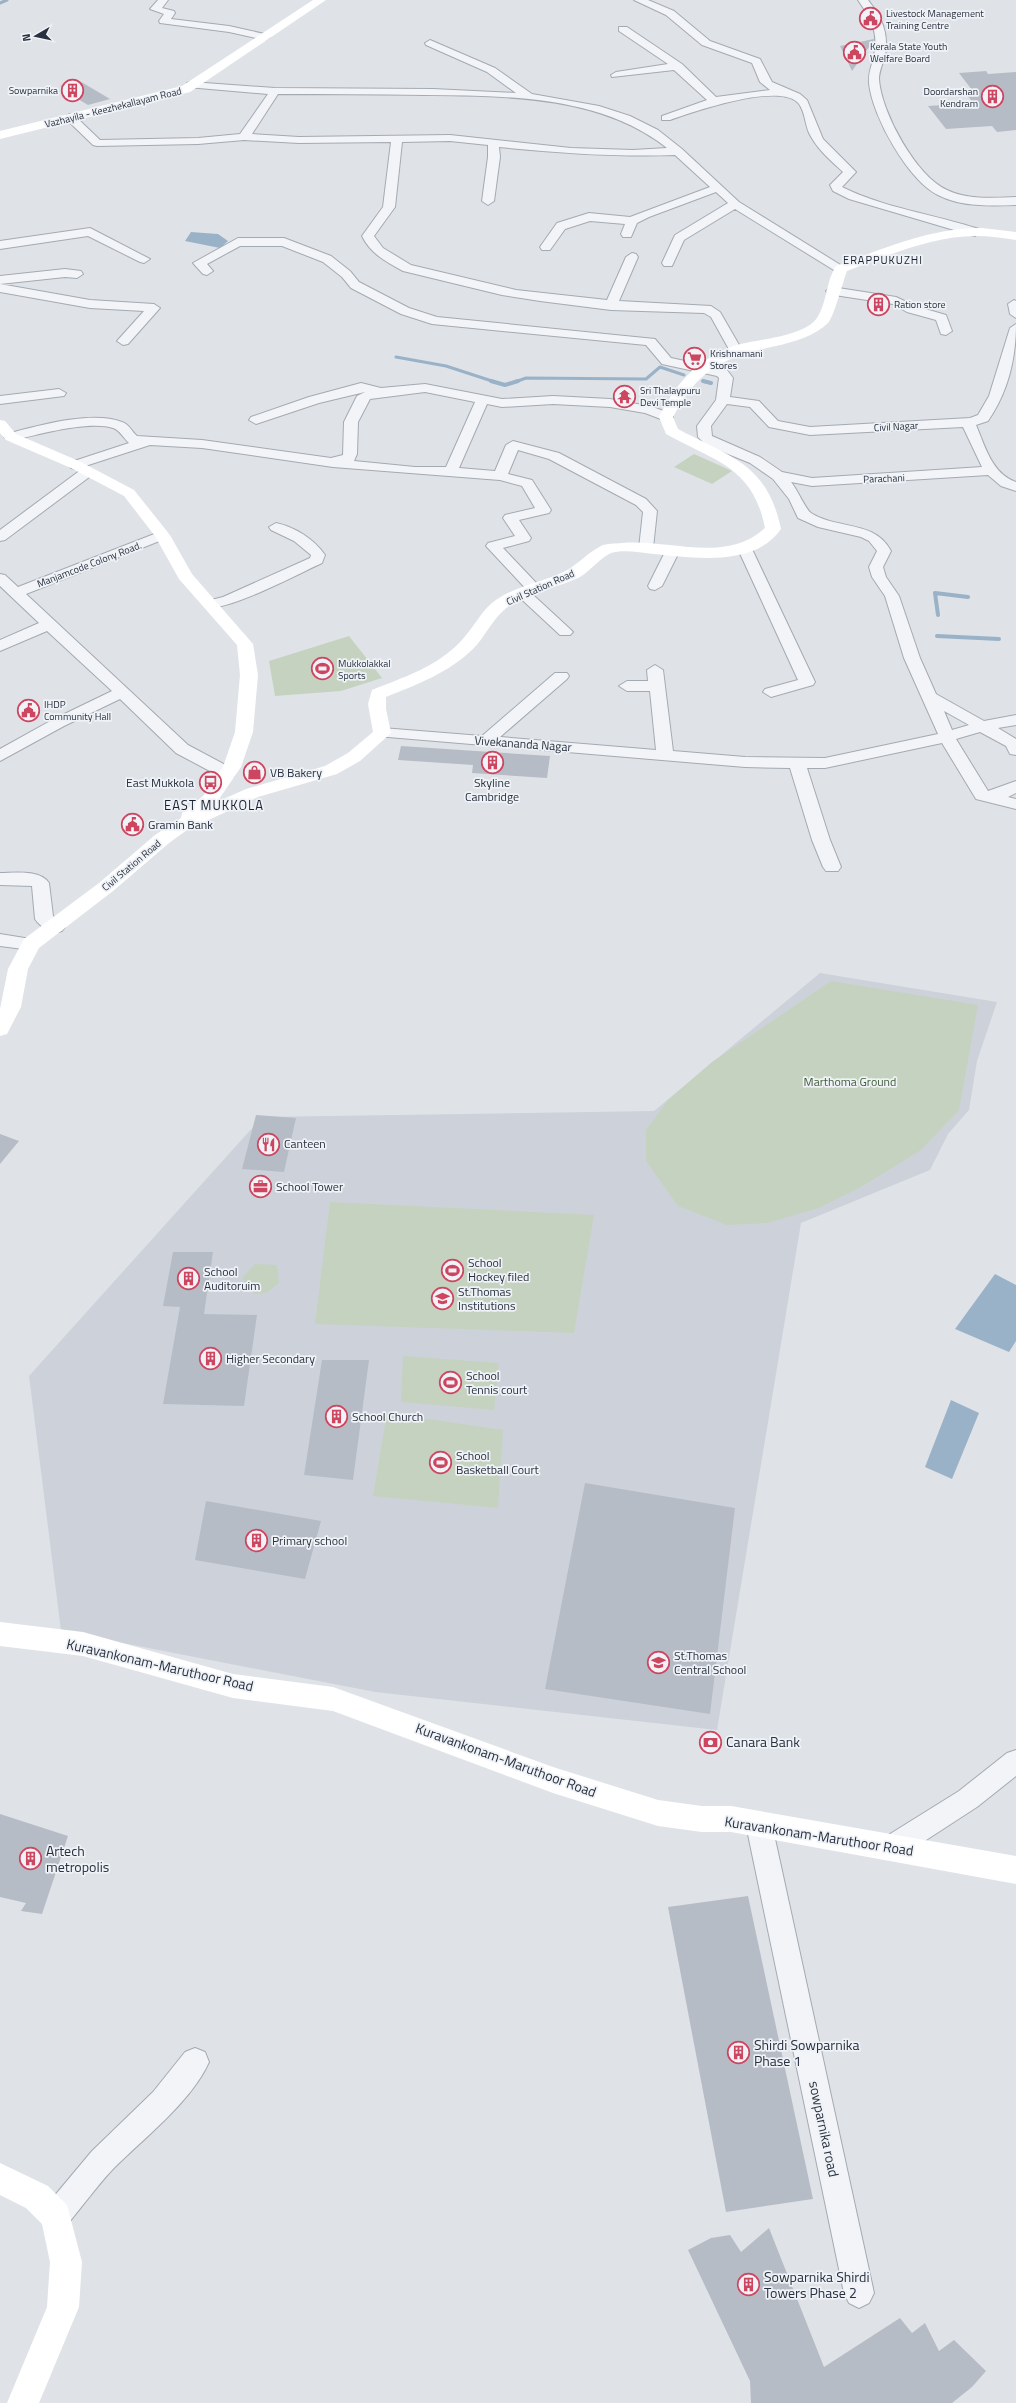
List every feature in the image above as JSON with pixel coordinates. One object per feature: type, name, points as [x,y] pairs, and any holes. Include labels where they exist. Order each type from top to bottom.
[{"type":"main road","name":"Vazhayila - Keezhekallayam Road","points":[[0,135],[186,89],[320,0]]},
{"type":"main road","points":[[666,417],[678,392],[702,368],[736,350],[762,346],[807,331],[823,320],[832,291],[842,269],[929,241],[976,232],[994,232],[1016,236]]},
{"type":"main road","name":"Civil Station Road","points":[[0,1029],[11,1007],[18,969],[31,944],[56,927],[180,826],[252,793],[331,770],[354,757],[382,733],[381,719],[375,706],[378,694],[433,671],[450,661],[468,644],[497,607],[529,591],[574,574],[607,549],[617,547],[646,548],[672,552],[712,552],[744,547],[759,542],[773,529],[770,513],[761,494],[743,470],[671,430],[666,417]]},
{"type":"main road","points":[[0,424],[11,437],[129,493],[162,535],[185,576],[212,604],[245,644],[249,675],[244,732],[232,767],[209,800],[180,826]]},
{"type":"main road","name":"Kuravankonam-Maruthoor Road","points":[[0,1634],[83,1644],[233,1686],[333,1699],[553,1780],[658,1813],[702,1819],[731,1820],[1016,1870]]},
{"type":"main road","points":[[0,2178],[37,2197],[56,2216],[66,2262],[63,2307],[23,2403]]},
{"type":"street","points":[[163,0],[155,9],[170,13],[164,21],[229,29],[264,37]]},
{"type":"street","points":[[639,0],[670,14],[706,43],[756,61],[761,67],[763,78],[767,84],[803,101],[808,111],[814,134],[831,156],[850,172],[836,185],[837,189],[853,197],[942,221],[976,232]]},
{"type":"street","points":[[863,0],[878,18],[883,39],[873,79],[880,110],[920,174],[936,189],[954,197],[980,200],[1016,201]]},
{"type":"street","points":[[623,30],[678,66],[714,101]]},
{"type":"street","points":[[430,43],[491,70],[529,96]]},
{"type":"street","points":[[666,57],[615,70],[678,66]]},
{"type":"street","points":[[629,84],[687,74]]},
{"type":"street","points":[[191,85],[275,91],[401,91],[529,96],[575,104],[617,115],[663,137],[735,204],[801,246],[842,269]]},
{"type":"street","points":[[244,137],[275,91]]},
{"type":"street","points":[[666,118],[714,101],[782,91]]},
{"type":"street","points":[[70,117],[96,143],[198,141],[244,137],[299,140],[450,138],[571,151],[633,153],[678,151]]},
{"type":"street","points":[[397,138],[389,207],[368,236],[370,242],[396,263],[514,293],[611,306],[709,310],[716,315],[736,350]]},
{"type":"street","points":[[488,201],[494,157],[493,143]]},
{"type":"street","points":[[546,247],[561,226],[589,217],[632,221],[645,214],[717,188]]},
{"type":"street","points":[[668,263],[679,238],[735,204]]},
{"type":"street","points":[[627,234],[632,221]]},
{"type":"street","points":[[0,245],[90,232],[144,259]]},
{"type":"street","points":[[207,271],[199,263],[238,242],[284,242],[327,259],[346,274],[355,285],[405,310],[436,321],[650,342],[667,360],[722,373],[726,378],[722,400],[704,426],[704,436],[711,442],[767,467],[780,476],[791,489],[803,515],[823,524],[873,538],[882,546],[884,551],[876,567],[879,577],[892,596],[912,658],[947,737],[982,795],[1016,804]]},
{"type":"street","points":[[611,306],[632,257]]},
{"type":"street","points":[[0,280],[65,273],[77,274]]},
{"type":"street","points":[[0,288],[90,304],[154,308],[123,340]]},
{"type":"street","points":[[832,291],[896,301],[911,309],[935,314],[942,318],[946,331]]},
{"type":"street","name":"Civil Nagar","points":[[722,400],[754,404],[774,424],[810,431],[968,423],[983,418],[996,396],[1016,328]]},
{"type":"street","points":[[256,420],[314,400],[361,387],[380,392]]},
{"type":"street","points":[[331,462],[349,458],[352,449],[352,422],[363,403],[364,396],[380,392],[425,388],[502,403],[553,400],[610,403],[648,410],[666,417]]},
{"type":"street","points":[[0,400],[59,393]]},
{"type":"street","points":[[451,471],[482,400]]},
{"type":"street","points":[[950,424],[953,407]]},
{"type":"street","points":[[11,437],[46,428],[108,423],[120,426],[134,440],[150,440],[245,449],[331,462],[500,476],[527,483],[544,510],[510,518],[524,538],[493,546],[529,591],[565,632]]},
{"type":"street","points":[[968,423],[989,471],[1006,485],[1016,486]]},
{"type":"street","points":[[0,537],[81,469],[150,440]]},
{"type":"street","points":[[500,476],[513,445],[554,456],[641,502],[650,511],[646,548]]},
{"type":"street","name":"Parachani","points":[[780,476],[812,482],[989,471]]},
{"type":"street","points":[[212,604],[228,600],[317,560],[318,555],[310,546],[296,536],[282,532],[276,527]]},
{"type":"street","name":"Manjamcode Colony Road.","points":[[15,593],[162,535]]},
{"type":"street","points":[[744,547],[807,682],[771,692]]},
{"type":"street","points":[[655,586],[672,552]]},
{"type":"street","points":[[0,578],[182,748],[227,773]]},
{"type":"street","points":[[0,646],[50,624]]},
{"type":"street","points":[[655,670],[665,754]]},
{"type":"street","points":[[486,741],[561,676]]},
{"type":"street","points":[[627,686],[658,686]]},
{"type":"street","points":[[0,756],[58,722],[123,692]]},
{"type":"street","points":[[930,697],[1012,743],[1016,750]]},
{"type":"street","name":"Vivekananda Nagar","points":[[382,733],[665,754],[745,762],[825,763],[947,737],[983,726],[1016,720]]},
{"type":"street","points":[[797,762],[821,840],[832,867]]},
{"type":"street","points":[[992,798],[1016,786]]},
{"type":"street","points":[[0,879],[29,879],[40,883],[44,919],[56,927]]},
{"type":"street","points":[[0,940],[31,944]]},
{"type":"street","points":[[891,1848],[968,1799],[1016,1761]]},
{"type":"street","name":"sowparnika road","points":[[759,1825],[858,2293]]},
{"type":"street","points":[[56,2216],[102,2161],[163,2102],[195,2062]]},
{"type":"shaded area","name":"St.Thomas Institutions","points":[[820,973],[997,1002],[977,1061],[969,1110],[948,1134],[930,1170],[801,1223],[717,1730],[375,1692],[61,1631],[29,1376],[262,1117],[654,1111]]},
{"type":"green space","points":[[694,454],[732,471],[712,484],[674,467]]},
{"type":"green space","name":"Mukkolakkal Sports","points":[[349,636],[382,678],[341,691],[275,696],[269,661]]},
{"type":"green space","name":"Marthoma Ground","points":[[831,981],[978,1005],[959,1110],[921,1150],[861,1187],[819,1208],[767,1223],[727,1225],[678,1206],[646,1161],[646,1130],[668,1100],[712,1062]]},
{"type":"green space","name":"School Hockey filed","points":[[330,1202],[594,1215],[574,1333],[315,1324]]},
{"type":"green space","points":[[255,1264],[277,1265],[279,1283],[266,1293],[254,1294],[242,1278]]},
{"type":"green space","name":"School Tennis court","points":[[403,1356],[499,1363],[494,1410],[401,1402]]},
{"type":"green space","name":"School Basketball Court","points":[[387,1413],[503,1430],[498,1508],[373,1496]]},
{"type":"water","points":[[191,232],[218,234],[228,241],[220,248],[185,241]]},
{"type":"water","points":[[995,1274],[1016,1285],[1016,1341],[1009,1352],[955,1329]]},
{"type":"water","points":[[951,1400],[979,1413],[952,1479],[925,1467]]},
{"type":"building","name":"Kerala State Youth Welfare Board","points":[[874,40],[852,71],[840,46]]},
{"type":"building","name":"Doordarshan Kendram","points":[[986,71],[988,74],[1016,72],[1016,130],[997,132],[992,126],[946,129],[928,106],[973,103],[964,91],[972,90],[959,73]]},
{"type":"building","name":"Sowparnika","points":[[78,80],[110,99],[88,105],[66,92],[69,91],[60,86]]},
{"type":"building","name":"Skyline Cambridge","points":[[401,746],[550,756],[547,778],[472,773],[473,765],[398,760]]},
{"type":"building","name":"Canteen","points":[[256,1115],[296,1118],[284,1172],[242,1169]]},
{"type":"building","points":[[0,1134],[19,1141],[0,1164]]},
{"type":"building","name":"Higher Secondary","points":[[173,1252],[213,1252],[204,1314],[257,1315],[244,1406],[163,1404],[180,1307],[163,1306]]},
{"type":"building","name":"School Church","points":[[322,1360],[369,1360],[353,1480],[304,1475]]},
{"type":"building","name":"St.Thomas Central School","points":[[585,1483],[735,1508],[710,1714],[545,1689]]},
{"type":"building","name":"Primary school","points":[[206,1501],[321,1521],[305,1579],[195,1560]]},
{"type":"building","name":"Artech metropolis","points":[[0,1814],[68,1836],[42,1914],[21,1911],[26,1903],[0,1897]]},
{"type":"building","name":"Shirdi Sowparnika Phase 1","points":[[748,1896],[813,2199],[726,2212],[668,1907]]},
{"type":"building","name":"Sowparnika Shirdi Towers Phase 2","points":[[769,2228],[824,2367],[900,2318],[912,2333],[925,2323],[939,2351],[954,2340],[986,2371],[972,2387],[952,2403],[751,2403],[750,2381],[688,2250],[711,2238],[730,2235],[741,2252]]},
{"type":"waterway","points":[[0,3],[7,0]]},
{"type":"waterway","points":[[396,357],[446,366],[495,382]]},
{"type":"waterway","points":[[516,382],[526,378],[646,379],[660,367],[684,375]]},
{"type":"waterway","points":[[491,381],[505,385],[516,382]]},
{"type":"waterway","points":[[706,382],[703,381],[711,383]]},
{"type":"waterway","points":[[938,615],[935,593],[968,597]]},
{"type":"waterway","points":[[937,636],[999,639]]},
{"type":"place","name":"Livestock Management Training Centre","points":[[870,19]]},
{"type":"place","name":"Kerala State Youth Welfare Board","points":[[854,52]]},
{"type":"place","name":"Sowparnika","points":[[73,90]]},
{"type":"place","name":"Doordarshan Kendram","points":[[993,97]]},
{"type":"place","name":"Ration store","points":[[878,304]]},
{"type":"place","name":"Krishnamani Stores","points":[[694,359]]},
{"type":"place","name":"Sri Thalaypuru Devi Temple","points":[[624,396]]},
{"type":"place","name":"Mukkolakkal Sports","points":[[323,669]]},
{"type":"place","name":"IHDP Community Hall","points":[[28,710]]},
{"type":"place","name":"Skyline Cambridge","points":[[492,762]]},
{"type":"place","name":"VB Bakery","points":[[255,773]]},
{"type":"place","name":"East Mukkola","points":[[210,783]]},
{"type":"place","name":"Gramin Bank","points":[[132,825]]},
{"type":"place","name":"Canteen","points":[[269,1144]]},
{"type":"place","name":"School Tower","points":[[260,1187]]},
{"type":"place","name":"School Hockey filed","points":[[453,1270]]},
{"type":"place","name":"School Auditoruim","points":[[188,1279]]},
{"type":"place","name":"St.Thomas Institutions","points":[[443,1299]]},
{"type":"place","name":"Higher Secondary","points":[[211,1359]]},
{"type":"place","name":"School Tennis court","points":[[450,1383]]},
{"type":"place","name":"School Church","points":[[337,1417]]},
{"type":"place","name":"School Basketball Court","points":[[440,1463]]},
{"type":"place","name":"Primary school","points":[[257,1541]]},
{"type":"place","name":"St.Thomas Central School","points":[[658,1663]]},
{"type":"place","name":"Canara Bank","points":[[711,1742]]},
{"type":"place","name":"Artech metropolis","points":[[30,1859]]},
{"type":"place","name":"Shirdi Sowparnika Phase 1","points":[[739,2053]]},
{"type":"place","name":"Sowparnika Shirdi Towers Phase 2","points":[[748,2285]]},
{"type":"district","name":"ERAPPUKUZHI","points":[[883,260]]},
{"type":"district","name":"EAST MUKKOLA","points":[[214,805]]}]
